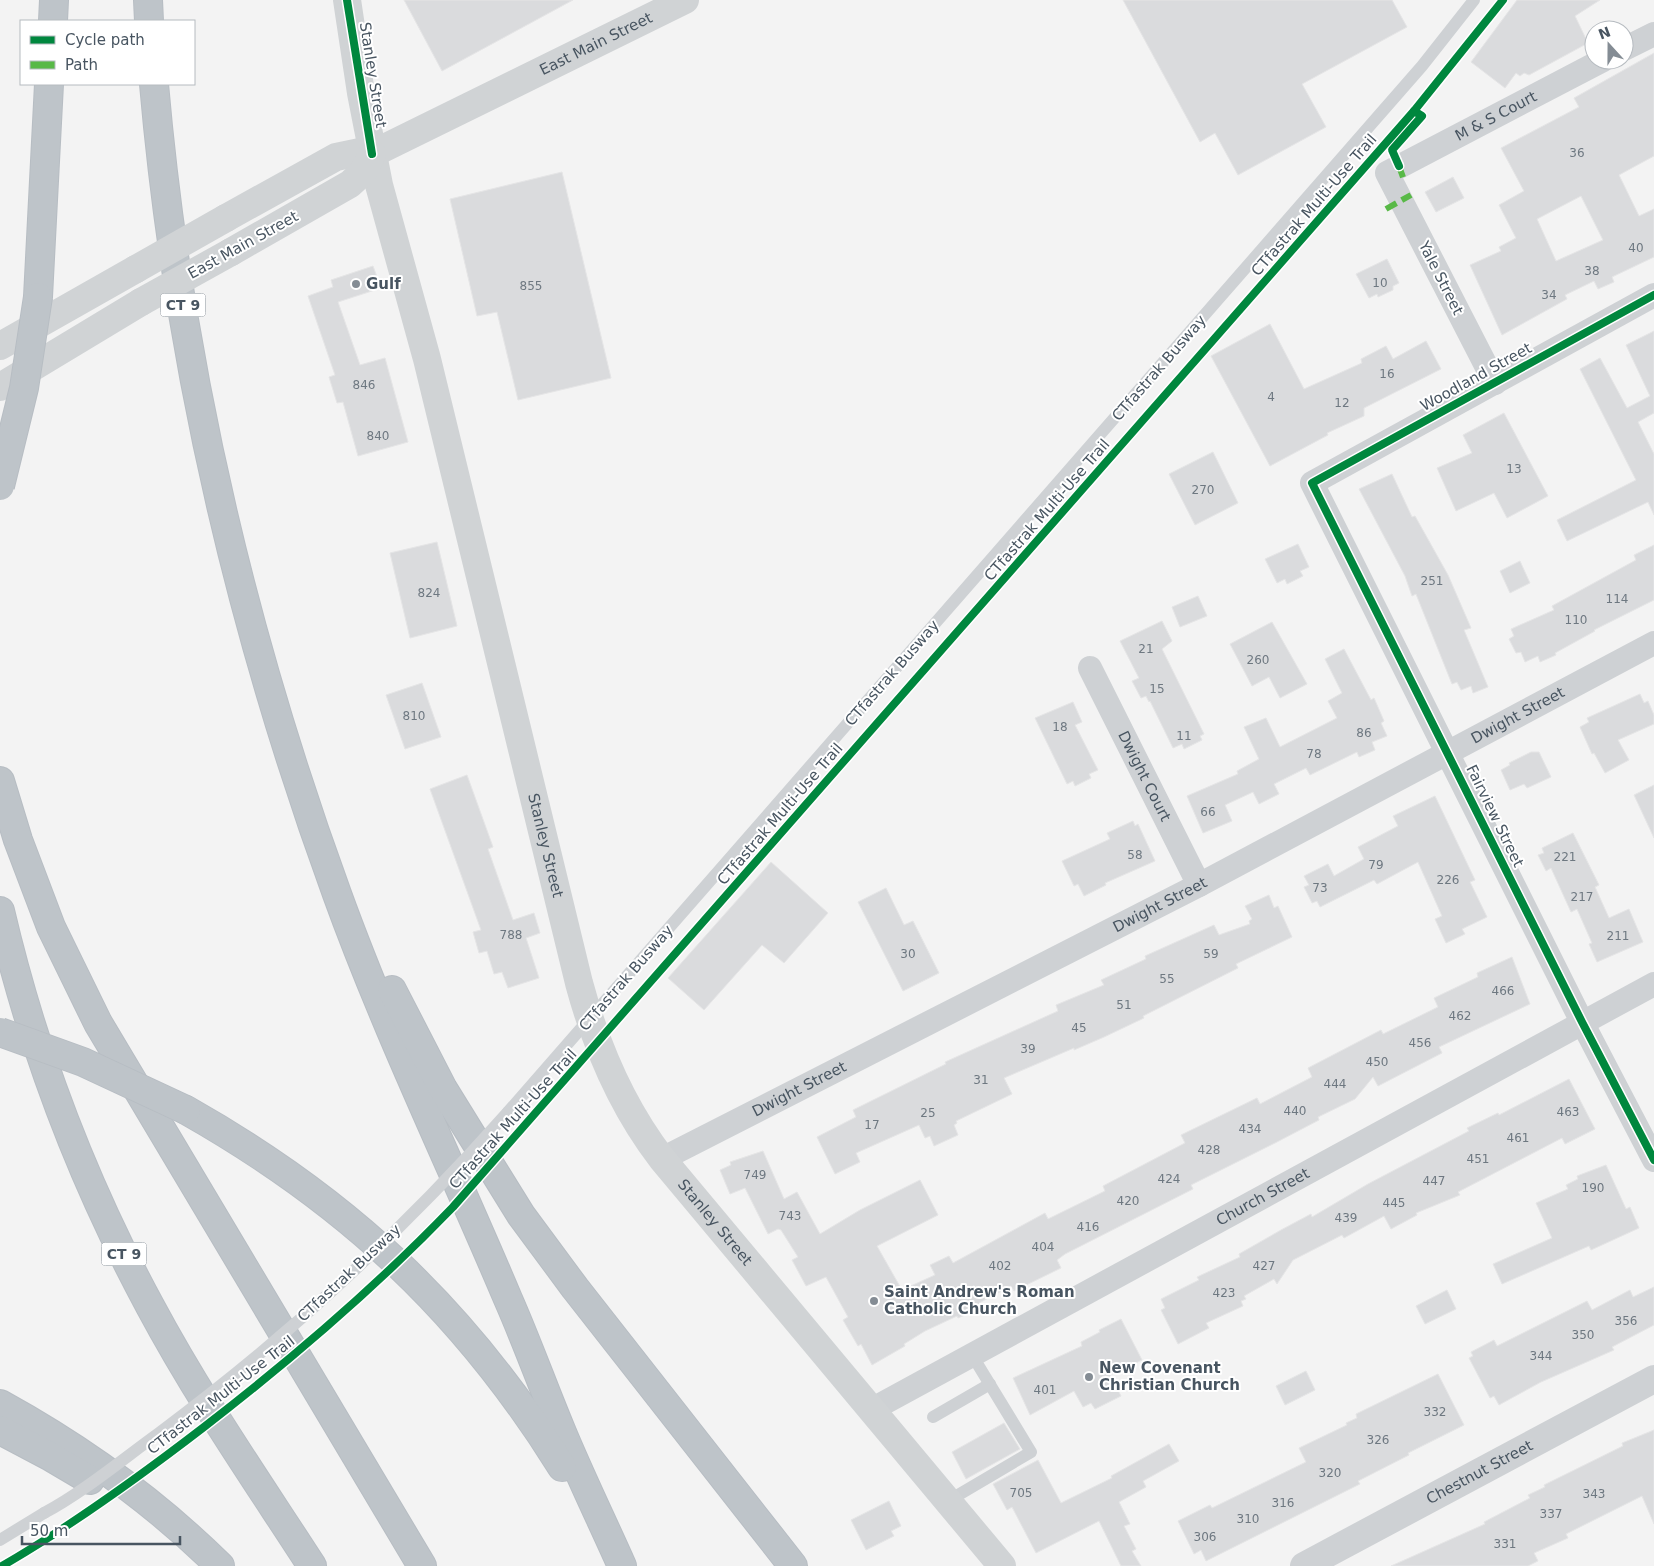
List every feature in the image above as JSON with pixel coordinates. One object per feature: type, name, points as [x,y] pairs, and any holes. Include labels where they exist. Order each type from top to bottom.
[{"type":"highway","points":[[52,20],[54,0]]},
{"type":"highway","points":[[148,0],[149,20]]},
{"type":"highway","points":[[0,486],[24,388],[38,297],[49,85]]},
{"type":"highway","name":"CT 9","points":[[154,85],[172,238],[210,453],[256,639],[304,798],[337,894],[385,1016],[507,1297],[560,1429],[618,1556]]},
{"type":"highway","points":[[0,781],[40,902],[69,967],[98,1023],[422,1566]]},
{"type":"highway","points":[[304,798],[422,1049],[502,1187],[569,1280],[793,1566]]},
{"type":"highway","name":"CT 9","points":[[0,911],[21,990],[53,1089],[116,1238],[150,1306],[185,1368],[312,1566]]},
{"type":"highway","points":[[0,1032],[83,1062],[186,1110],[254,1151],[323,1199],[358,1227],[421,1286],[467,1336],[514,1394],[618,1556]]},
{"type":"highway","points":[[0,1404],[76,1449],[121,1480],[156,1508],[220,1566]]},
{"type":"highway","points":[[0,1430],[82,1474],[207,1566]]},
{"type":"main road","name":"Stanley Street","points":[[347,0],[372,154],[385,211],[427,359],[589,1019],[621,1093],[662,1159],[1002,1566]]},
{"type":"main road","name":"East Main Street","points":[[0,346],[336,157],[360,152],[372,154],[685,0]]},
{"type":"main road","name":"East Main Street","points":[[0,387],[141,302],[350,184],[364,171],[372,154]]},
{"type":"street","points":[[1634,44],[1654,34]]},
{"type":"street","name":"M & S Court","points":[[1387,173],[1584,70]]},
{"type":"street","name":"Yale Street","points":[[1387,173],[1495,383]]},
{"type":"street","name":"Woodland Street","points":[[1312,484],[1654,295]]},
{"type":"street","name":"Fairview Street","points":[[1312,484],[1582,1022],[1654,1160]]},
{"type":"street","name":"Dwight Street","points":[[662,1159],[1198,885],[1654,642]]},
{"type":"street","name":"Dwight Court","points":[[1090,668],[1198,885]]},
{"type":"street","name":"Church Street","points":[[871,1410],[1654,984]]},
{"type":"street","name":"Chestnut Street","points":[[1304,1566],[1654,1379]]},
{"type":"lane","name":"CTfastrak Busway","points":[[0,1540],[44,1513],[174,1422],[301,1319],[416,1211],[508,1112],[1422,66],[1474,0]]},
{"type":"lane","points":[[948,1502],[1031,1452],[972,1355]]},
{"type":"lane","points":[[932,1417],[990,1384]]},
{"type":"building","points":[[404,0],[573,0],[442,71]]},
{"type":"building","points":[[1123,0],[1392,0],[1407,27],[1302,84],[1326,127],[1238,175],[1215,133],[1200,142]]},
{"type":"building","points":[[1517,0],[1600,0],[1575,16],[1584,35],[1584,45],[1529,75],[1524,73],[1520,76],[1516,73],[1505,88],[1471,62]]},
{"type":"building","points":[[1654,53],[1654,156],[1619,175],[1639,216],[1654,209],[1654,257],[1612,277],[1614,282],[1598,289],[1594,281],[1565,295],[1567,299],[1502,335],[1470,265],[1501,251],[1499,247],[1516,238],[1499,205],[1524,191],[1501,148],[1579,107],[1574,98],[1624,70],[1634,70],[1634,64]],"holes":[[[1581,196],[1603,240],[1556,261],[1537,219]]]},
{"type":"building","points":[[562,172],[611,378],[518,400],[497,312],[477,316],[450,199]]},
{"type":"building","points":[[1453,177],[1464,198],[1436,212],[1425,192]]},
{"type":"building","points":[[1387,259],[1399,283],[1393,286],[1393,290],[1378,297],[1377,294],[1369,298],[1356,274]]},
{"type":"building","points":[[373,266],[381,288],[338,302],[360,365],[385,358],[408,442],[358,456],[343,402],[337,403],[329,377],[335,375],[308,296],[333,287],[331,280]]},
{"type":"building","points":[[1270,324],[1304,389],[1362,363],[1361,359],[1386,346],[1393,359],[1426,341],[1441,369],[1364,408],[1364,416],[1327,433],[1328,435],[1270,466],[1211,356]]},
{"type":"building","points":[[1654,331],[1654,413],[1638,422],[1654,454],[1654,515],[1648,502],[1567,541],[1557,520],[1636,480],[1580,369],[1600,358],[1627,408],[1650,396],[1626,345]]},
{"type":"building","points":[[1504,413],[1548,496],[1507,518],[1494,493],[1456,511],[1437,468],[1472,453],[1463,435]]},
{"type":"building","points":[[1213,452],[1238,503],[1195,525],[1169,474]]},
{"type":"building","points":[[1392,474],[1412,517],[1415,516],[1448,575],[1471,628],[1464,630],[1488,687],[1473,693],[1471,686],[1461,690],[1457,682],[1452,684],[1416,594],[1412,596],[1405,576],[1359,489]]},
{"type":"building","points":[[437,542],[457,626],[410,638],[390,553]]},
{"type":"building","points":[[1298,544],[1309,567],[1300,571],[1303,576],[1287,584],[1285,579],[1277,583],[1265,559]]},
{"type":"building","points":[[1654,545],[1654,600],[1594,630],[1555,653],[1556,655],[1540,662],[1538,656],[1525,662],[1521,652],[1516,653],[1509,639],[1514,636],[1511,629],[1554,610],[1552,606],[1636,560],[1634,555]]},
{"type":"building","points":[[1520,561],[1530,583],[1510,593],[1500,571]]},
{"type":"building","points":[[1198,596],[1207,616],[1180,627],[1172,607]]},
{"type":"building","points":[[1162,621],[1172,641],[1162,649],[1204,734],[1200,736],[1202,740],[1184,749],[1182,744],[1173,748],[1150,701],[1146,696],[1141,698],[1132,681],[1139,678],[1120,641]]},
{"type":"building","points":[[1272,622],[1307,684],[1280,698],[1269,677],[1252,686],[1230,644]]},
{"type":"building","points":[[1344,649],[1371,700],[1374,698],[1384,721],[1381,723],[1387,736],[1372,742],[1375,750],[1359,757],[1357,752],[1310,775],[1306,768],[1274,784],[1279,794],[1259,804],[1253,792],[1225,805],[1232,821],[1203,833],[1187,796],[1238,774],[1237,771],[1259,759],[1244,727],[1266,718],[1280,747],[1337,718],[1328,701],[1342,693],[1325,659]]},
{"type":"building","points":[[422,683],[441,737],[405,749],[386,695]]},
{"type":"building","points":[[1640,694],[1644,703],[1648,701],[1654,715],[1654,724],[1618,740],[1629,760],[1605,773],[1594,753],[1592,754],[1580,727],[1589,722],[1587,718]]},
{"type":"building","points":[[1073,702],[1082,722],[1075,725],[1098,770],[1089,774],[1091,778],[1075,786],[1073,781],[1067,784],[1035,718]]},
{"type":"building","points":[[1531,752],[1539,752],[1551,777],[1527,788],[1524,784],[1510,790],[1501,770],[1510,765],[1509,763]]},
{"type":"building","points":[[467,775],[493,847],[488,849],[513,920],[534,913],[540,933],[526,938],[539,978],[508,988],[502,972],[494,974],[487,951],[479,953],[473,932],[481,930],[430,789]]},
{"type":"building","points":[[1654,785],[1654,838],[1634,795]]},
{"type":"building","points":[[1435,796],[1475,880],[1470,882],[1487,917],[1462,929],[1465,934],[1446,943],[1435,919],[1442,916],[1418,862],[1377,884],[1374,880],[1320,907],[1317,901],[1312,903],[1304,887],[1309,885],[1304,876],[1328,864],[1334,876],[1364,859],[1358,847],[1398,826],[1393,816]]},
{"type":"building","points":[[1133,821],[1135,826],[1138,824],[1155,861],[1105,883],[1106,885],[1084,896],[1078,884],[1074,886],[1062,861],[1110,839],[1107,833]]},
{"type":"building","points":[[1573,833],[1599,885],[1595,887],[1609,918],[1629,909],[1643,942],[1597,962],[1589,944],[1592,943],[1577,909],[1571,912],[1551,868],[1546,871],[1538,855],[1544,853],[1542,848]]},
{"type":"building","points":[[771,862],[828,913],[784,963],[762,945],[704,1010],[668,978]]},
{"type":"building","points":[[886,888],[904,925],[913,921],[939,973],[903,991],[858,902]]},
{"type":"building","points":[[1269,895],[1274,908],[1278,906],[1292,937],[1236,964],[1238,968],[1143,1016],[1144,1018],[1074,1050],[1074,1048],[1004,1078],[1012,1094],[956,1121],[957,1123],[954,1125],[958,1135],[934,1146],[930,1136],[925,1138],[919,1125],[856,1153],[860,1162],[835,1174],[817,1137],[856,1117],[853,1110],[946,1064],[945,1062],[1058,1011],[1056,1005],[1104,985],[1101,980],[1146,959],[1145,956],[1214,925],[1219,935],[1250,924],[1249,921],[1252,919],[1245,906]]},
{"type":"building","points":[[1512,957],[1530,1004],[1439,1047],[1442,1053],[1378,1086],[1373,1077],[1355,1099],[1318,1117],[1319,1120],[1191,1185],[1193,1189],[1065,1254],[1057,1260],[1061,1268],[1014,1291],[1011,1286],[979,1303],[981,1308],[958,1318],[957,1316],[925,1331],[904,1344],[905,1346],[872,1365],[861,1344],[858,1346],[843,1320],[848,1317],[826,1277],[806,1286],[792,1260],[798,1257],[781,1230],[778,1229],[768,1234],[745,1188],[730,1194],[720,1170],[731,1165],[730,1162],[763,1151],[784,1199],[797,1192],[820,1234],[860,1210],[920,1180],[938,1215],[877,1246],[902,1290],[935,1275],[930,1265],[949,1256],[953,1263],[1045,1213],[1048,1219],[1105,1191],[1103,1186],[1185,1143],[1181,1135],[1257,1098],[1260,1104],[1312,1077],[1308,1068],[1381,1030],[1383,1034],[1438,1007],[1434,998],[1478,977],[1477,973]]},
{"type":"building","points":[[1569,1079],[1595,1129],[1565,1144],[1562,1138],[1458,1192],[1460,1195],[1416,1213],[1417,1215],[1391,1229],[1384,1216],[1344,1238],[1342,1235],[1293,1260],[1277,1284],[1274,1279],[1244,1296],[1246,1299],[1241,1301],[1243,1306],[1206,1323],[1209,1328],[1178,1344],[1161,1310],[1165,1308],[1161,1299],[1199,1280],[1197,1277],[1240,1257],[1239,1254],[1281,1230],[1311,1214],[1312,1217],[1368,1184],[1469,1131],[1467,1128],[1498,1113],[1499,1115]]},
{"type":"building","points":[[1606,1165],[1626,1209],[1630,1207],[1639,1228],[1591,1250],[1589,1246],[1502,1284],[1493,1264],[1552,1238],[1536,1203],[1568,1189],[1566,1185],[1578,1179],[1577,1176]]},
{"type":"building","points":[[1654,1287],[1654,1325],[1612,1347],[1614,1350],[1541,1382],[1499,1405],[1494,1396],[1490,1398],[1469,1358],[1473,1356],[1471,1352],[1494,1340],[1497,1346],[1587,1301],[1592,1310],[1630,1290],[1633,1297]]},
{"type":"building","points":[[1447,1290],[1456,1309],[1425,1324],[1416,1306]]},
{"type":"building","points":[[1121,1319],[1142,1360],[1110,1375],[1121,1396],[1095,1409],[1091,1403],[1083,1407],[1074,1391],[1030,1415],[1013,1378],[1082,1346],[1081,1342]]},
{"type":"building","points":[[1306,1371],[1315,1390],[1285,1405],[1276,1386]]},
{"type":"building","points":[[1438,1374],[1464,1425],[1358,1481],[1360,1484],[1206,1561],[1201,1550],[1194,1554],[1178,1521],[1210,1505],[1212,1508],[1306,1462],[1299,1448],[1347,1425],[1346,1423],[1357,1418],[1356,1414]]},
{"type":"building","points":[[1004,1423],[1020,1449],[966,1479],[952,1452]]},
{"type":"building","points":[[1654,1430],[1654,1524],[1642,1496],[1566,1534],[1568,1538],[1534,1553],[1538,1561],[1528,1566],[1391,1566],[1485,1524],[1484,1522],[1530,1498],[1528,1495],[1545,1487],[1544,1485],[1623,1446],[1622,1443]]},
{"type":"building","points":[[1169,1444],[1179,1461],[1143,1481],[1146,1487],[1119,1502],[1130,1524],[1124,1526],[1136,1549],[1132,1551],[1141,1566],[1121,1566],[1099,1521],[1036,1553],[1012,1507],[1007,1510],[993,1484],[1038,1460],[1061,1503],[1112,1478],[1111,1476]]},
{"type":"building","points":[[889,1501],[901,1526],[891,1531],[894,1536],[866,1550],[851,1520]]},
{"type":"marked path","points":[[1399,166],[1405,183]]},
{"type":"marked path","points":[[1386,209],[1411,195]]},
{"type":"cycle path","points":[[347,0],[372,154]]},
{"type":"cycle path","name":"CTfastrak Multi-Use Trail","points":[[2,1566],[105,1500],[180,1446],[237,1401],[333,1322],[394,1266],[453,1207],[1414,111],[1503,0]]},
{"type":"cycle path","points":[[1399,166],[1392,150],[1422,116],[1414,111]]},
{"type":"cycle path","points":[[1654,295],[1312,483],[1582,1022],[1654,1160]]},
{"type":"place","name":"Gulf","points":[[356,284]]},
{"type":"place","name":"Saint Andrew's Roman Catholic Church","points":[[874,1301]]},
{"type":"place","name":"New Covenant Christian Church","points":[[1089,1377]]}]
